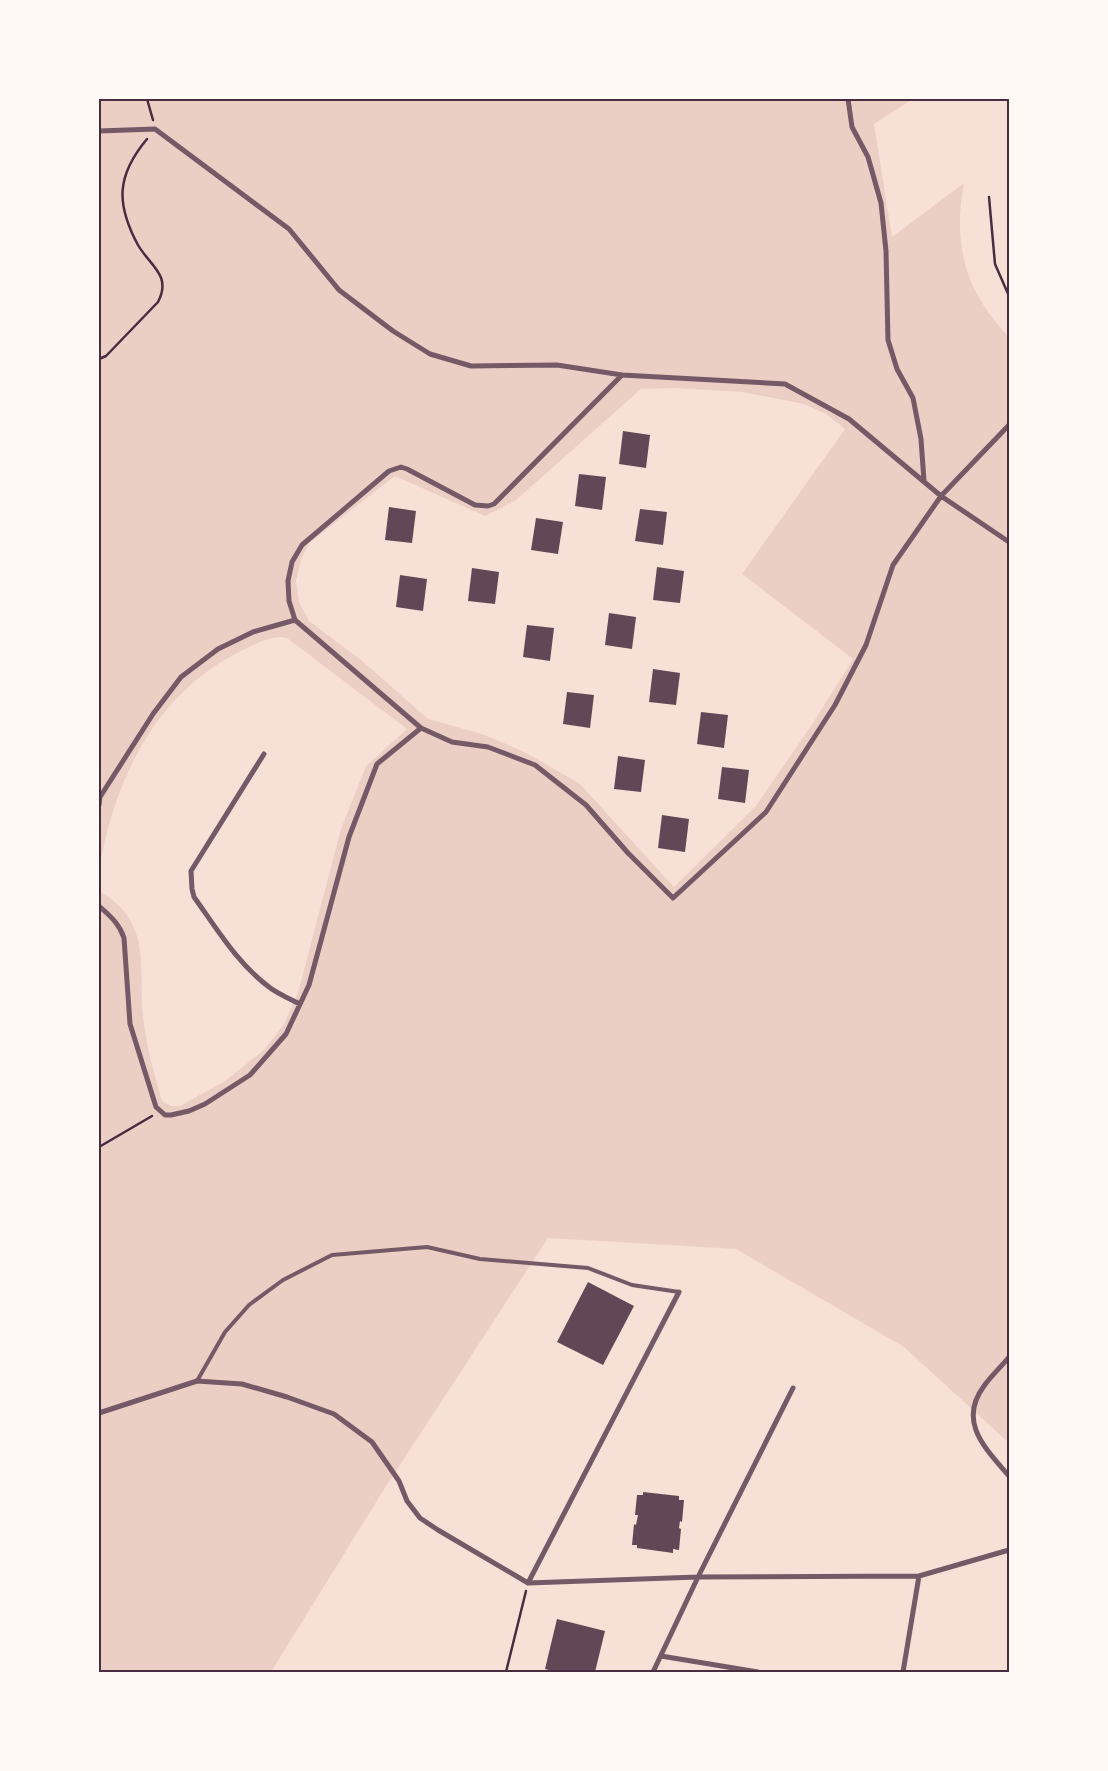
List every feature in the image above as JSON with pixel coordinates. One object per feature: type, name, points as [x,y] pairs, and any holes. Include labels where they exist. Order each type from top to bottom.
[{"type":"street","points":[[848,99],[852,127],[868,157],[881,203],[886,251],[888,340],[898,369],[913,398],[921,439],[924,482]]},
{"type":"street","points":[[99,131],[155,129],[289,230],[339,290],[393,331],[430,354],[470,366],[557,365],[622,375],[786,384],[849,419],[941,496],[1009,542]]},
{"type":"street","points":[[622,375],[494,504],[488,506],[475,505],[401,467],[389,471],[302,545],[292,562],[288,582],[289,601],[295,620],[421,728],[452,742],[488,747],[535,765],[586,805],[673,898],[766,812],[835,705],[866,645],[893,565],[941,496],[1009,425]]},
{"type":"street","points":[[99,806],[99,797],[153,714],[181,678],[218,649],[253,632],[295,620]]},
{"type":"street","points":[[99,906],[121,928],[124,938],[130,1024],[156,1107],[160,1111],[171,1115],[205,1104],[250,1075],[286,1034],[309,985],[349,837],[377,764],[421,728]]},
{"type":"street","points":[[264,754],[191,871],[192,889],[194,897],[231,950],[251,972],[270,989],[300,1004]]},
{"type":"street","points":[[528,1583],[679,1292]]},
{"type":"street","points":[[1009,1357],[984,1386],[976,1400],[973,1416],[976,1432],[984,1446],[1009,1476]]},
{"type":"street","points":[[99,1414],[196,1381],[242,1384],[334,1414],[372,1442],[399,1481],[407,1501],[420,1518],[528,1583],[698,1577],[919,1576],[1009,1550]]},
{"type":"street","points":[[653,1672],[792,1388]]},
{"type":"street","points":[[903,1672],[919,1576]]},
{"type":"street","points":[[661,1656],[758,1672]]},
{"type":"lane","points":[[196,1381],[224,1332],[249,1304],[283,1280],[332,1255],[427,1247],[480,1258],[588,1268],[632,1286],[679,1292]]},
{"type":"path","points":[[99,359],[106,356],[158,302],[162,294],[162,278],[139,246],[127,218],[122,196],[124,174],[138,150],[155,129],[147,99]]},
{"type":"path","points":[[989,197],[996,264],[1009,296]]},
{"type":"path","points":[[99,1147],[160,1111]]},
{"type":"path","points":[[506,1672],[528,1583]]},
{"type":"shaded area","points":[[99,99],[913,99],[874,124],[892,237],[964,183],[960,229],[961,244],[968,273],[984,306],[1009,338],[1009,1443],[904,1347],[736,1249],[548,1238],[383,1491],[271,1672],[99,1672],[99,891],[117,904],[129,918],[136,933],[140,949],[144,1023],[152,1063],[162,1101],[171,1106],[180,1106],[225,1081],[264,1050],[284,1024],[298,993],[341,829],[366,766],[407,729],[287,638],[268,639],[255,644],[208,671],[183,693],[161,717],[143,744],[127,774],[115,805],[99,870]],"holes":[[[674,388],[742,392],[804,404],[826,414],[845,429],[742,574],[853,659],[813,723],[756,806],[674,887],[580,784],[530,755],[504,743],[479,733],[428,719],[361,660],[309,621],[299,602],[296,581],[301,560],[309,543],[395,476],[485,516],[515,501],[641,389]]]},
{"type":"building","points":[[623,431],[650,435],[646,468],[619,464]]},
{"type":"building","points":[[579,474],[606,477],[602,510],[575,506]]},
{"type":"building","points":[[389,507],[416,511],[412,543],[385,540]]},
{"type":"building","points":[[640,509],[667,512],[663,545],[635,541]]},
{"type":"building","points":[[536,518],[563,522],[558,554],[531,550]]},
{"type":"building","points":[[657,567],[684,571],[680,603],[653,600]]},
{"type":"building","points":[[472,568],[499,572],[495,604],[468,601]]},
{"type":"building","points":[[400,575],[427,579],[423,611],[396,607]]},
{"type":"building","points":[[609,613],[636,617],[632,649],[605,645]]},
{"type":"building","points":[[527,625],[554,628],[550,661],[523,657]]},
{"type":"building","points":[[653,669],[680,673],[676,705],[649,702]]},
{"type":"building","points":[[567,692],[594,695],[590,728],[563,724]]},
{"type":"building","points":[[701,712],[728,715],[724,748],[697,744]]},
{"type":"building","points":[[618,756],[645,760],[641,792],[614,789]]},
{"type":"building","points":[[722,767],[749,770],[745,803],[718,799]]},
{"type":"building","points":[[662,815],[689,819],[685,852],[658,848]]},
{"type":"building","points":[[588,1282],[634,1306],[603,1365],[557,1342]]},
{"type":"building","points":[[643,1492],[679,1496],[679,1500],[684,1500],[682,1522],[680,1521],[679,1528],[681,1529],[679,1550],[673,1549],[673,1553],[637,1548],[637,1545],[632,1545],[634,1524],[636,1525],[638,1515],[635,1515],[637,1495],[643,1495]]},
{"type":"building","points":[[557,1619],[605,1631],[595,1672],[557,1672],[545,1669]]}]
